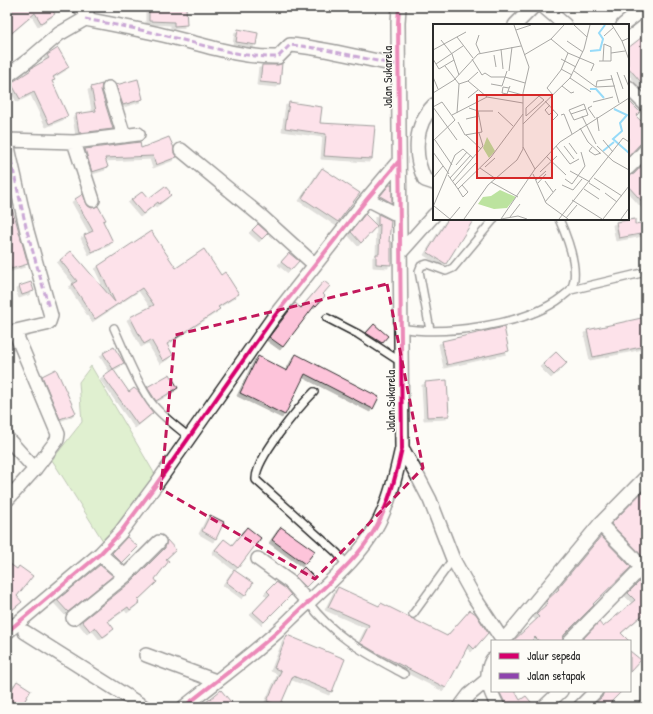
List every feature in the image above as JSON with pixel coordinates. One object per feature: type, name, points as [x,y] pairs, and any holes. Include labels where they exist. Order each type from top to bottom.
[{"type":"street","points":[[79,7],[86,12],[87,16],[85,19]]},
{"type":"street","name":"Jalan Sukarela","points":[[184,707],[276,633],[347,565],[367,541],[383,514],[398,468],[402,448],[398,65],[399,7]]},
{"type":"street","points":[[516,24],[533,7]]},
{"type":"street","points":[[544,7],[564,24]]},
{"type":"street","points":[[623,24],[646,7]]},
{"type":"street","points":[[7,76],[30,59],[55,37],[85,19],[164,35],[218,50],[267,57],[278,57],[290,45],[302,46],[398,65]]},
{"type":"street","points":[[110,88],[124,136]]},
{"type":"street","points":[[629,89],[646,105]]},
{"type":"street","points":[[433,106],[425,115],[417,139],[419,165],[425,180],[433,183]]},
{"type":"street","points":[[7,140],[74,142],[138,134]]},
{"type":"street","points":[[399,139],[417,139]]},
{"type":"street","points":[[74,142],[94,200]]},
{"type":"street","points":[[7,143],[11,178],[51,316],[46,324],[11,333],[58,434],[57,440],[35,470],[7,500]]},
{"type":"street","points":[[181,150],[261,216],[315,265]]},
{"type":"street","points":[[629,167],[646,150]]},
{"type":"street","points":[[7,632],[100,554],[120,533],[155,486],[273,318],[399,161]]},
{"type":"street","points":[[367,199],[400,216]]},
{"type":"street","points":[[401,252],[433,217]]},
{"type":"street","points":[[7,438],[35,470]]},
{"type":"street","points":[[402,448],[430,500],[453,559],[474,597],[502,640]]},
{"type":"street","points":[[504,640],[600,524],[646,477]]},
{"type":"street","points":[[571,640],[644,568],[600,524]]},
{"type":"street","points":[[73,618],[125,576],[159,542]]},
{"type":"street","points":[[100,554],[125,576]]},
{"type":"street","points":[[258,558],[290,582],[308,602]]},
{"type":"street","points":[[25,632],[144,707]]},
{"type":"street","points":[[146,654],[216,681]]},
{"type":"street","points":[[491,662],[488,669],[487,680],[491,690]]},
{"type":"street","points":[[460,707],[469,695],[487,680]]},
{"type":"street","points":[[492,692],[498,707]]},
{"type":"street","points":[[544,707],[560,692]]},
{"type":"street","points":[[580,707],[595,692]]},
{"type":"lane","points":[[430,330],[419,271],[421,266],[427,264],[446,271],[453,268],[493,220]]},
{"type":"lane","points":[[560,220],[572,254],[574,273],[571,290]]},
{"type":"lane","points":[[401,328],[430,330],[463,329],[492,324],[522,316],[554,304],[571,290],[646,272]]},
{"type":"lane","points":[[327,318],[358,334],[401,362]]},
{"type":"lane","points":[[114,328],[141,386],[150,401],[189,437]]},
{"type":"lane","points":[[314,392],[284,427],[269,448],[256,474],[256,480],[337,554],[347,565]]},
{"type":"lane","points":[[413,614],[453,559]]},
{"type":"lane","points":[[308,602],[322,619],[356,647],[404,674]]},
{"type":"highlighted area","points":[[387,284],[423,468],[315,579],[161,489],[175,335]]},
{"type":"green space","points":[[91,366],[160,483],[105,544],[52,460],[82,422],[79,382]]},
{"type":"building","points":[[7,7],[50,7],[55,14],[41,23],[35,13],[7,37]]},
{"type":"building","points":[[149,7],[186,7],[187,25],[174,26],[174,22],[149,21]]},
{"type":"building","points":[[238,29],[258,33],[256,45],[236,42]]},
{"type":"building","points":[[646,34],[646,88],[629,68],[629,47]]},
{"type":"building","points":[[58,48],[69,67],[53,77],[55,80],[52,81],[68,116],[49,124],[34,92],[20,99],[11,83],[31,70],[30,69],[49,58],[47,55]]},
{"type":"building","points":[[282,63],[280,84],[260,82],[262,65],[278,65]]},
{"type":"building","points":[[138,79],[143,99],[123,105],[116,85]]},
{"type":"building","points":[[102,84],[101,90],[113,129],[79,133],[76,114],[96,111],[91,87]]},
{"type":"building","points":[[629,101],[640,112],[636,116],[646,126],[646,142],[640,144],[629,156]]},
{"type":"building","points":[[289,102],[322,107],[320,123],[375,126],[372,159],[324,156],[326,134],[285,128]]},
{"type":"building","points":[[169,137],[174,148],[174,153],[177,157],[156,165],[153,156],[105,158],[108,167],[92,172],[85,149],[140,142],[141,148]]},
{"type":"building","points":[[646,161],[646,206],[629,187],[629,176],[634,174]]},
{"type":"building","points":[[322,168],[360,193],[338,222],[302,198]]},
{"type":"building","points":[[389,185],[392,185],[392,203],[380,196]]},
{"type":"building","points":[[165,186],[171,195],[159,204],[158,202],[143,214],[131,200],[143,191],[149,198]]},
{"type":"building","points":[[83,194],[88,206],[92,208],[98,206],[106,220],[103,221],[113,242],[92,252],[84,235],[93,231],[75,199]]},
{"type":"building","points":[[7,198],[16,221],[28,264],[11,269],[7,255]]},
{"type":"building","points":[[365,214],[377,226],[361,243],[351,232]]},
{"type":"building","points":[[378,214],[391,220],[389,242],[391,242],[391,265],[376,264],[376,254],[379,254],[380,224],[378,226]]},
{"type":"building","points":[[635,219],[635,224],[646,222],[646,233],[619,238],[616,222]]},
{"type":"building","points":[[447,220],[473,220],[446,264],[427,252]]},
{"type":"building","points":[[258,224],[268,233],[262,239],[252,230]]},
{"type":"building","points":[[151,231],[176,268],[204,249],[221,275],[225,272],[239,294],[218,307],[220,309],[167,344],[173,355],[163,361],[151,340],[144,344],[130,317],[154,305],[142,288],[95,319],[72,284],[77,281],[60,260],[71,251],[115,302],[98,266]]},
{"type":"building","points":[[289,253],[299,261],[291,270],[281,262]]},
{"type":"building","points":[[324,281],[330,286],[323,294],[325,296],[316,306],[315,305],[283,347],[269,337],[295,303],[301,308]]},
{"type":"building","points":[[31,282],[34,291],[22,295],[19,286]]},
{"type":"building","points":[[646,317],[646,346],[593,357],[587,330]]},
{"type":"building","points":[[374,324],[388,336],[382,343],[366,333]]},
{"type":"building","points":[[504,327],[509,351],[447,365],[442,341]]},
{"type":"building","points":[[114,347],[124,363],[113,369],[103,353]]},
{"type":"building","points":[[556,352],[567,363],[554,375],[543,364]]},
{"type":"building","points":[[296,354],[379,397],[373,409],[305,374],[285,415],[240,393],[258,356],[287,371]]},
{"type":"building","points":[[56,369],[76,413],[60,419],[42,376]]},
{"type":"building","points":[[113,369],[129,392],[134,388],[139,392],[153,413],[138,425],[103,376]]},
{"type":"building","points":[[170,374],[178,388],[156,401],[147,387]]},
{"type":"building","points":[[447,380],[449,416],[427,417],[425,382]]},
{"type":"building","points":[[646,488],[646,554],[642,556],[611,524]]},
{"type":"building","points":[[210,515],[224,522],[216,539],[202,531]]},
{"type":"building","points":[[247,527],[261,538],[238,568],[215,550],[224,539],[232,545]]},
{"type":"building","points":[[281,527],[315,551],[305,564],[272,540]]},
{"type":"building","points":[[601,536],[631,567],[593,604],[594,605],[564,635],[562,640],[538,640],[535,637],[532,640],[514,640],[539,617],[536,614],[548,603],[546,601],[559,589],[558,588]]},
{"type":"building","points":[[127,537],[138,547],[122,563],[112,553]]},
{"type":"building","points":[[167,540],[176,550],[166,559],[169,561],[155,579],[157,582],[138,600],[139,603],[130,610],[128,607],[108,621],[114,629],[103,637],[95,627],[90,631],[82,621],[131,582],[165,548]]},
{"type":"building","points":[[7,562],[17,569],[19,566],[33,576],[17,596],[22,602],[7,614]]},
{"type":"building","points":[[100,565],[113,576],[68,612],[57,600]]},
{"type":"building","points":[[304,567],[315,578],[306,587],[295,576]]},
{"type":"building","points":[[234,570],[253,583],[245,596],[226,582]]},
{"type":"building","points":[[641,580],[646,584],[646,612],[621,633],[628,640],[582,640],[599,622],[603,627],[635,600],[628,593]]},
{"type":"building","points":[[276,582],[285,588],[291,595],[264,622],[253,612],[270,594],[267,591]]},
{"type":"building","points":[[338,587],[379,606],[381,603],[447,636],[470,610],[476,614],[488,633],[474,649],[469,644],[446,688],[360,643],[369,625],[328,607]]},
{"type":"building","points":[[287,635],[345,659],[332,692],[293,676],[280,706],[267,701],[281,671],[274,668]]},
{"type":"building","points":[[631,652],[641,660],[631,671]]},
{"type":"building","points":[[17,681],[31,690],[21,707],[7,707],[7,697]]},
{"type":"building","points":[[221,690],[235,707],[200,707]]},
{"type":"building","points":[[500,692],[516,692],[520,700],[526,696],[535,707],[512,707],[509,703],[506,705]]},
{"type":"building","points":[[604,692],[621,692],[607,707],[591,707],[602,697]]},
{"type":"marked path","points":[[85,19],[154,33],[234,53],[263,57],[278,57],[290,45],[304,46],[398,65]]},
{"type":"marked path","points":[[7,143],[27,231],[49,308]]},
{"type":"cycle path","points":[[184,707],[266,642],[345,567],[369,539],[380,520],[392,490],[402,448],[399,7]]},
{"type":"cycle path","points":[[7,632],[100,554],[120,533],[155,486],[273,318],[399,161]]}]
